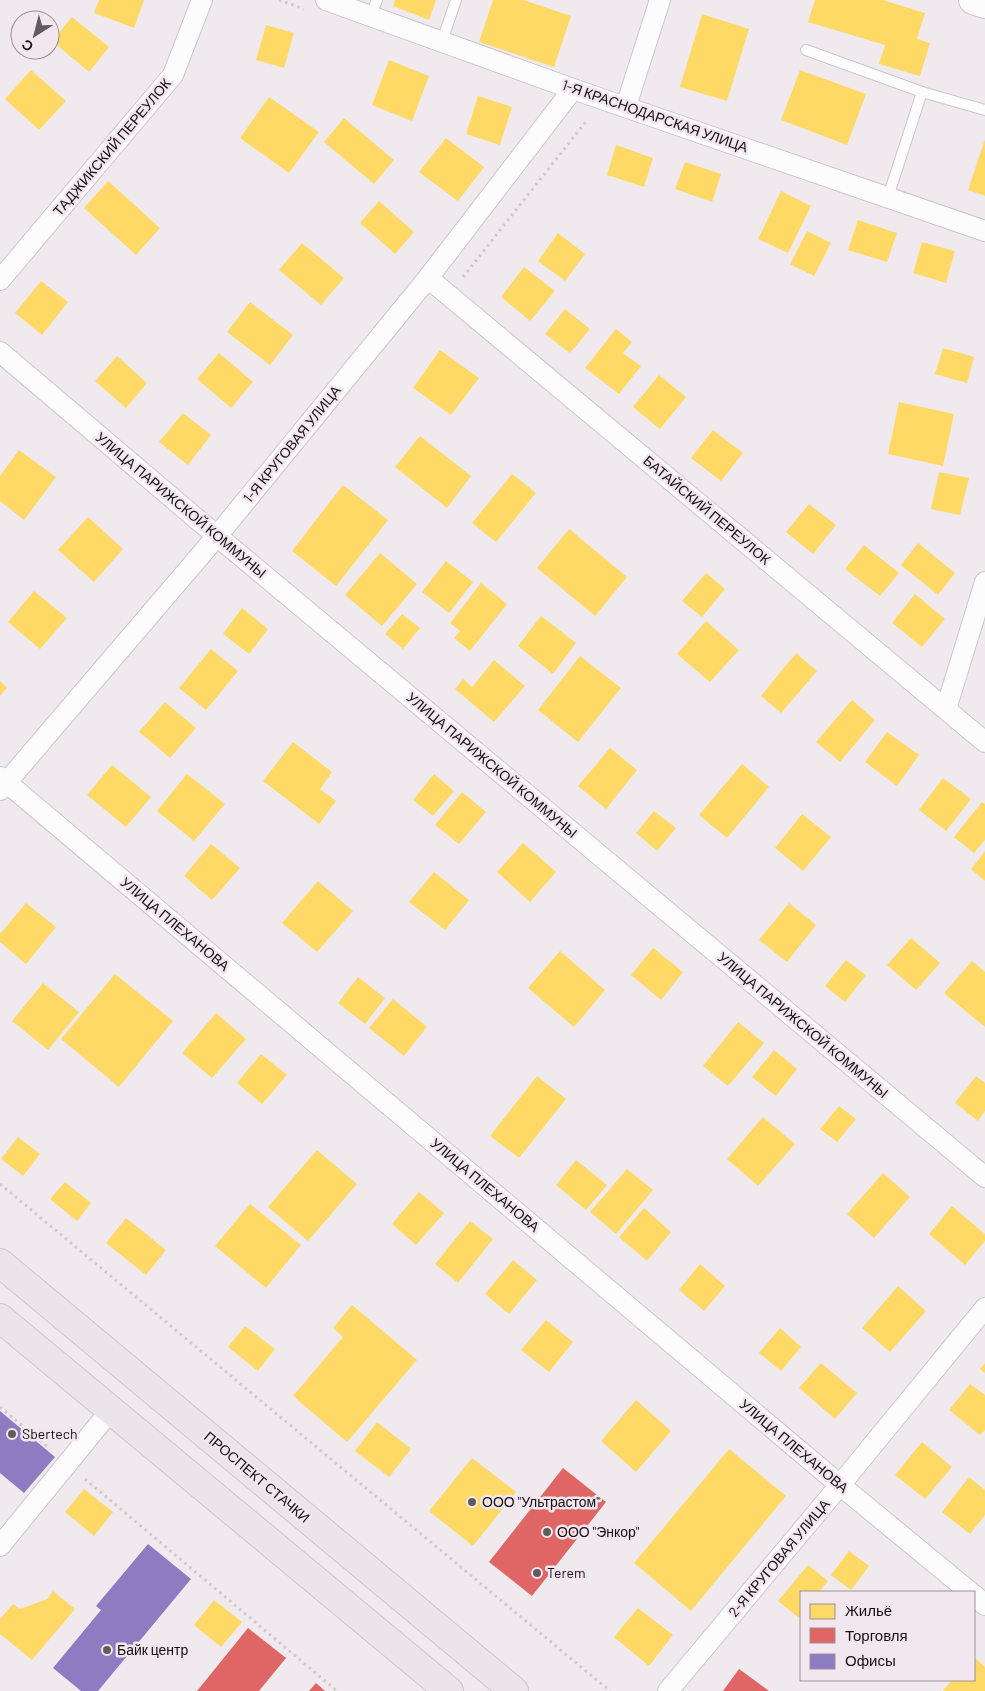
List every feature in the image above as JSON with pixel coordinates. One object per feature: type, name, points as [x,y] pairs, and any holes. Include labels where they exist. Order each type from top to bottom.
[{"type":"main road","name":"ПРОСПЕКТ СТАЧКИ","points":[[0,1263],[514,1691]]},
{"type":"main road","points":[[0,1318],[449,1691]]},
{"type":"street","name":"ТАДЖИКСКИЙ ПЕРЕУЛОК","points":[[0,280],[173,75],[202,0]]},
{"type":"street","name":"1-Я КРАСНОДАРСКАЯ УЛИЦА","points":[[326,0],[374,8],[442,41],[573,89],[985,231]]},
{"type":"street","points":[[626,106],[660,0]]},
{"type":"street","points":[[973,0],[985,4]]},
{"type":"street","name":"1-Я КРУГОВАЯ УЛИЦА","points":[[2,783],[217,536],[428,278],[573,89]]},
{"type":"street","name":"БАТАЙСКИЙ ПЕРЕУЛОК","points":[[428,278],[985,742]]},
{"type":"street","name":"УЛИЦА ПАРИЖСКОЙ КОММУНЫ","points":[[0,352],[217,536],[985,1177]]},
{"type":"street","points":[[946,709],[985,582]]},
{"type":"street","name":"УЛИЦА ПЛЕХАНОВА","points":[[2,783],[969,1591]]},
{"type":"street","name":"2-Я КРУГОВАЯ УЛИЦА","points":[[668,1691],[985,1308]]},
{"type":"street","points":[[0,1546],[111,1410]]},
{"type":"street","points":[[975,1596],[985,1605]]},
{"type":"lane","points":[[442,41],[456,0]]},
{"type":"lane","points":[[806,50],[922,92],[985,110]]},
{"type":"lane","points":[[888,197],[922,92]]},
{"type":"path","points":[[448,295],[590,117]]},
{"type":"path","points":[[0,1184],[610,1691]]},
{"type":"path","points":[[0,1407],[337,1691]]},
{"type":"building: Жильё","points":[[99,0],[144,0],[134,28],[94,13]]},
{"type":"building: Жильё","points":[[395,0],[436,0],[429,20],[393,6]]},
{"type":"building: Жильё","points":[[493,0],[524,0],[571,16],[554,67],[479,42]]},
{"type":"building: Жильё","points":[[815,0],[883,0],[925,13],[917,39],[930,43],[920,76],[879,64],[885,45],[808,22]]},
{"type":"building: Жильё","points":[[702,14],[749,29],[727,101],[680,87]]},
{"type":"building: Жильё","points":[[72,17],[109,47],[89,72],[60,48],[60,31]]},
{"type":"building: Жильё","points":[[266,25],[294,33],[284,68],[256,60]]},
{"type":"building: Жильё","points":[[389,60],[429,76],[412,121],[372,105]]},
{"type":"building: Жильё","points":[[31,70],[66,101],[39,130],[5,99]]},
{"type":"building: Жильё","points":[[800,70],[866,94],[847,145],[781,120]]},
{"type":"building: Жильё","points":[[478,96],[512,107],[500,145],[466,134]]},
{"type":"building: Жильё","points":[[269,97],[319,132],[289,173],[240,138]]},
{"type":"building: Жильё","points":[[344,118],[394,160],[374,184],[324,142]]},
{"type":"building: Жильё","points":[[446,138],[484,167],[458,201],[419,172]]},
{"type":"building: Жильё","points":[[985,139],[985,196],[968,190]]},
{"type":"building: Жильё","points":[[616,145],[653,158],[644,187],[607,175]]},
{"type":"building: Жильё","points":[[685,162],[721,174],[712,202],[675,189]]},
{"type":"building: Жильё","points":[[108,181],[160,228],[136,255],[84,208]]},
{"type":"building: Жильё","points":[[781,191],[811,206],[788,253],[758,239]]},
{"type":"building: Жильё","points":[[379,201],[414,232],[395,254],[360,223]]},
{"type":"building: Жильё","points":[[858,220],[897,233],[887,262],[848,250]]},
{"type":"building: Жильё","points":[[807,231],[831,243],[814,276],[790,264]]},
{"type":"building: Жильё","points":[[558,233],[585,254],[565,281],[538,261]]},
{"type":"building: Жильё","points":[[922,242],[955,251],[946,283],[913,273]]},
{"type":"building: Жильё","points":[[302,243],[344,278],[321,305],[279,270]]},
{"type":"building: Жильё","points":[[524,267],[555,291],[530,321],[501,297]]},
{"type":"building: Жильё","points":[[41,281],[68,302],[42,335],[15,313]]},
{"type":"building: Жильё","points":[[250,302],[293,335],[270,365],[227,332]]},
{"type":"building: Жильё","points":[[565,309],[590,329],[570,353],[545,334]]},
{"type":"building: Жильё","points":[[616,329],[632,342],[623,353],[641,366],[619,394],[585,368]]},
{"type":"building: Жильё","points":[[943,348],[974,357],[967,383],[935,374]]},
{"type":"building: Жильё","points":[[440,350],[479,378],[451,415],[413,388]]},
{"type":"building: Жильё","points":[[219,353],[253,382],[231,408],[197,379]]},
{"type":"building: Жильё","points":[[117,356],[147,383],[126,408],[95,381]]},
{"type":"building: Жильё","points":[[659,375],[686,397],[660,429],[633,407]]},
{"type":"building: Жильё","points":[[899,402],[954,414],[943,466],[888,454]]},
{"type":"building: Жильё","points":[[183,413],[211,435],[188,465],[159,442]]},
{"type":"building: Жильё","points":[[713,430],[743,453],[721,481],[691,458]]},
{"type":"building: Жильё","points":[[420,436],[471,476],[447,508],[395,467]]},
{"type":"building: Жильё","points":[[19,450],[56,477],[24,520],[0,501],[0,476]]},
{"type":"building: Жильё","points":[[939,472],[969,478],[960,515],[931,509]]},
{"type":"building: Жильё","points":[[512,474],[536,493],[496,542],[472,523]]},
{"type":"building: Жильё","points":[[343,485],[388,520],[336,586],[292,551]]},
{"type":"building: Жильё","points":[[809,504],[836,525],[813,554],[786,532]]},
{"type":"building: Жильё","points":[[88,517],[123,549],[94,582],[58,550]]},
{"type":"building: Жильё","points":[[569,529],[627,577],[595,616],[537,568]]},
{"type":"building: Жильё","points":[[918,543],[955,573],[938,595],[901,565]]},
{"type":"building: Жильё","points":[[864,545],[899,573],[880,596],[845,569]]},
{"type":"building: Жильё","points":[[380,553],[417,584],[382,626],[345,595]]},
{"type":"building: Жильё","points":[[446,561],[473,582],[449,613],[422,592]]},
{"type":"building: Жильё","points":[[706,573],[725,589],[702,617],[682,601]]},
{"type":"building: Жильё","points":[[481,583],[507,604],[470,651],[454,638],[460,631],[450,623]]},
{"type":"building: Жильё","points":[[34,591],[67,618],[40,649],[8,622]]},
{"type":"building: Жильё","points":[[915,594],[945,619],[922,647],[892,623]]},
{"type":"building: Жильё","points":[[242,608],[268,629],[249,654],[223,634]]},
{"type":"building: Жильё","points":[[402,614],[420,628],[403,649],[385,634]]},
{"type":"building: Жильё","points":[[541,616],[576,643],[553,674],[518,646]]},
{"type":"building: Жильё","points":[[706,621],[739,650],[710,682],[677,654]]},
{"type":"building: Жильё","points":[[211,649],[238,671],[206,710],[179,688]]},
{"type":"building: Жильё","points":[[796,653],[817,671],[781,713],[761,696]]},
{"type":"building: Жильё","points":[[580,656],[621,688],[578,742],[538,710]]},
{"type":"building: Жильё","points":[[494,660],[525,686],[494,722],[455,689],[463,679],[472,687]]},
{"type":"building: Жильё","points":[[0,681],[7,688],[0,696]]},
{"type":"building: Жильё","points":[[852,700],[875,720],[840,762],[816,742]]},
{"type":"building: Жильё","points":[[165,702],[196,728],[170,758],[139,732]]},
{"type":"building: Жильё","points":[[887,732],[919,755],[897,786],[865,762]]},
{"type":"building: Жильё","points":[[293,742],[332,772],[320,789],[336,801],[319,824],[263,781]]},
{"type":"building: Жильё","points":[[610,748],[637,770],[606,809],[578,786]]},
{"type":"building: Жильё","points":[[742,764],[769,787],[727,838],[699,815]]},
{"type":"building: Жильё","points":[[112,765],[151,797],[126,827],[87,795]]},
{"type":"building: Жильё","points":[[187,774],[225,804],[194,841],[157,811]]},
{"type":"building: Жильё","points":[[434,774],[454,791],[433,816],[413,800]]},
{"type":"building: Жильё","points":[[943,778],[971,799],[946,831],[919,810]]},
{"type":"building: Жильё","points":[[462,792],[486,812],[459,844],[435,825]]},
{"type":"building: Жильё","points":[[982,802],[985,804],[985,840],[974,853],[954,837]]},
{"type":"building: Жильё","points":[[654,811],[676,828],[657,851],[636,833]]},
{"type":"building: Жильё","points":[[802,814],[831,837],[803,871],[775,848]]},
{"type":"building: Жильё","points":[[523,843],[556,872],[530,902],[497,872]]},
{"type":"building: Жильё","points":[[211,844],[240,868],[212,900],[184,876]]},
{"type":"building: Жильё","points":[[985,851],[985,881],[971,869]]},
{"type":"building: Жильё","points":[[434,872],[469,900],[445,930],[409,902]]},
{"type":"building: Жильё","points":[[318,881],[353,911],[317,952],[282,923]]},
{"type":"building: Жильё","points":[[26,903],[56,927],[26,964],[0,942],[0,934]]},
{"type":"building: Жильё","points":[[789,903],[816,925],[787,962],[759,940]]},
{"type":"building: Жильё","points":[[911,938],[940,963],[916,990],[887,965]]},
{"type":"building: Жильё","points":[[653,948],[683,972],[661,1000],[631,975]]},
{"type":"building: Жильё","points":[[560,951],[605,990],[574,1027],[528,988]]},
{"type":"building: Жильё","points":[[846,960],[866,975],[845,1002],[825,986]]},
{"type":"building: Жильё","points":[[972,961],[985,972],[985,1027],[944,993]]},
{"type":"building: Жильё","points":[[115,974],[173,1021],[119,1087],[61,1039]]},
{"type":"building: Жильё","points":[[358,977],[385,998],[365,1024],[338,1003]]},
{"type":"building: Жильё","points":[[43,983],[79,1012],[48,1050],[12,1021]]},
{"type":"building: Жильё","points":[[393,999],[427,1027],[404,1056],[369,1028]]},
{"type":"building: Жильё","points":[[216,1013],[246,1039],[212,1078],[182,1053]]},
{"type":"building: Жильё","points":[[738,1022],[764,1043],[728,1086],[703,1066]]},
{"type":"building: Жильё","points":[[774,1050],[797,1069],[776,1096],[752,1077]]},
{"type":"building: Жильё","points":[[261,1054],[287,1075],[262,1104],[237,1083]]},
{"type":"building: Жильё","points":[[537,1076],[566,1099],[519,1158],[490,1136]]},
{"type":"building: Жильё","points":[[976,1076],[985,1083],[985,1111],[978,1121],[955,1103]]},
{"type":"building: Жильё","points":[[839,1106],[856,1119],[837,1142],[820,1129]]},
{"type":"building: Жильё","points":[[763,1117],[795,1144],[758,1186],[727,1159]]},
{"type":"building: Жильё","points":[[18,1137],[40,1154],[23,1176],[1,1159]]},
{"type":"building: Жильё","points":[[317,1150],[357,1184],[308,1241],[268,1207]]},
{"type":"building: Жильё","points":[[576,1160],[607,1185],[586,1210],[556,1185]]},
{"type":"building: Жильё","points":[[627,1169],[653,1190],[616,1234],[590,1212]]},
{"type":"building: Жильё","points":[[883,1173],[910,1197],[874,1238],[847,1214]]},
{"type":"building: Жильё","points":[[65,1182],[91,1203],[77,1221],[50,1199]]},
{"type":"building: Жильё","points":[[419,1192],[444,1213],[416,1245],[392,1224]]},
{"type":"building: Жильё","points":[[250,1204],[301,1245],[266,1288],[215,1246]]},
{"type":"building: Жильё","points":[[952,1206],[985,1234],[985,1241],[965,1265],[929,1234]]},
{"type":"building: Жильё","points":[[644,1208],[671,1232],[647,1261],[619,1237]]},
{"type":"building: Жильё","points":[[126,1218],[166,1250],[146,1275],[106,1243]]},
{"type":"building: Жильё","points":[[470,1221],[493,1239],[458,1283],[435,1264]]},
{"type":"building: Жильё","points":[[513,1260],[537,1280],[509,1314],[485,1294]]},
{"type":"building: Жильё","points":[[700,1264],[725,1286],[704,1311],[679,1290]]},
{"type":"building: Жильё","points":[[898,1286],[926,1311],[890,1352],[862,1328]]},
{"type":"building: Жильё","points":[[352,1305],[417,1360],[347,1442],[293,1396],[343,1337],[333,1328]]},
{"type":"building: Жильё","points":[[546,1320],[573,1342],[549,1372],[521,1350]]},
{"type":"building: Жильё","points":[[245,1326],[275,1349],[258,1371],[228,1347]]},
{"type":"building: Жильё","points":[[780,1328],[801,1347],[781,1371],[759,1353]]},
{"type":"building: Жильё","points":[[821,1363],[857,1393],[835,1419],[799,1388]]},
{"type":"building: Жильё","points":[[985,1363],[985,1373],[980,1369]]},
{"type":"building: Жильё","points":[[970,1384],[985,1395],[985,1430],[980,1435],[949,1410]]},
{"type":"building: Жильё","points":[[636,1400],[671,1431],[636,1472],[601,1441]]},
{"type":"building: Жильё","points":[[377,1422],[411,1449],[389,1477],[355,1451]]},
{"type":"building: Жильё","points":[[922,1442],[952,1467],[925,1499],[895,1475]]},
{"type":"building: Жильё","points":[[729,1449],[786,1496],[691,1611],[634,1563]]},
{"type":"building: Жильё","name":"ООО \"Ультрастом\"","points":[[472,1458],[516,1492],[473,1546],[429,1511]]},
{"type":"building: Жильё","points":[[969,1477],[985,1490],[985,1515],[970,1534],[942,1512]]},
{"type":"building: Жильё","points":[[84,1489],[113,1512],[94,1536],[65,1512]]},
{"type":"building: Жильё","points":[[849,1551],[869,1566],[851,1590],[831,1575]]},
{"type":"building: Жильё","points":[[808,1565],[828,1581],[820,1591],[800,1591],[799,1618],[778,1601]]},
{"type":"building: Жильё","points":[[53,1591],[75,1609],[32,1660],[0,1634],[0,1619],[13,1604],[20,1609],[47,1599]]},
{"type":"building: Жильё","points":[[214,1600],[242,1622],[221,1647],[194,1625]]},
{"type":"building: Жильё","points":[[638,1608],[673,1635],[649,1666],[614,1637]]},
{"type":"building: Жильё","points":[[975,1658],[985,1667],[985,1691],[943,1691],[951,1681],[975,1681]]},
{"type":"building: Торговля","name":"ООО \"Энкор\"","points":[[563,1468],[606,1502],[532,1596],[489,1562]]},
{"type":"building: Торговля","points":[[248,1628],[286,1658],[259,1691],[197,1691]]},
{"type":"building: Торговля","points":[[739,1669],[769,1691],[723,1691]]},
{"type":"building: Торговля","points":[[316,1683],[325,1691],[309,1691]]},
{"type":"building: Офисы","points":[[0,1411],[55,1457],[24,1493],[0,1473]]},
{"type":"building: Офисы","points":[[148,1544],[191,1579],[98,1691],[81,1691],[53,1668],[101,1610],[96,1606]]},
{"type":"place","name":"Sbertech","points":[[12,1434]]},
{"type":"place","name":"ООО \"Ультрастом\"","points":[[472,1502]]},
{"type":"place","name":"ООО \"Энкор\"","points":[[547,1532]]},
{"type":"place","name":"Terem","points":[[537,1573]]},
{"type":"place","name":"Байк центр","points":[[107,1650]]}]
